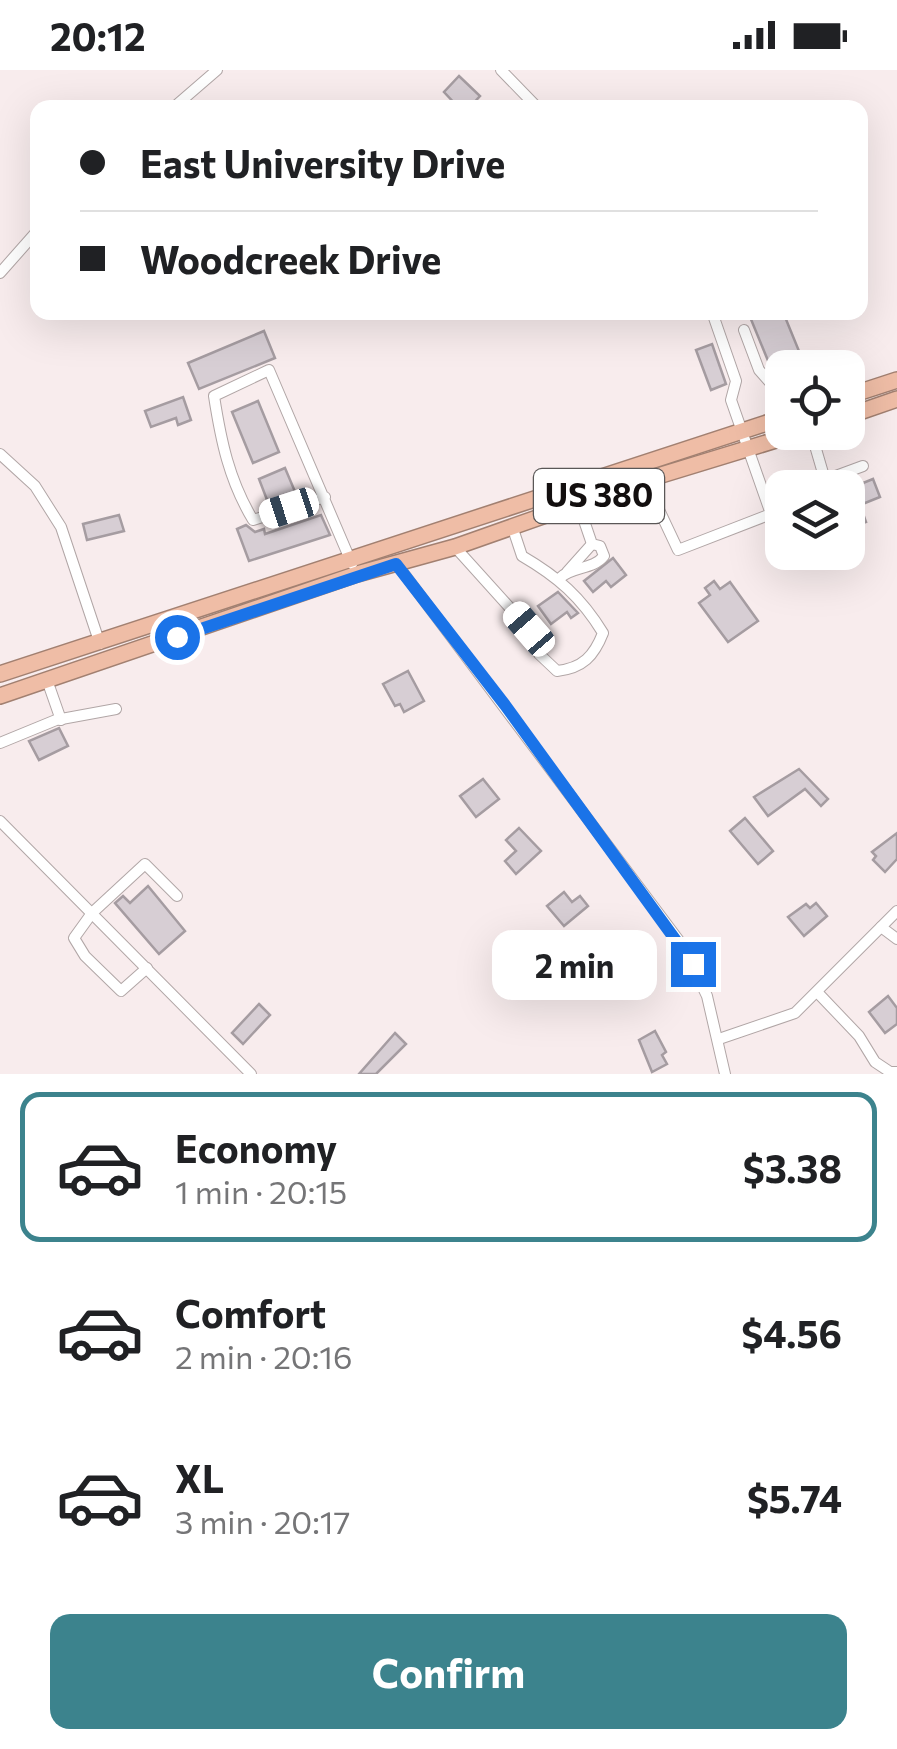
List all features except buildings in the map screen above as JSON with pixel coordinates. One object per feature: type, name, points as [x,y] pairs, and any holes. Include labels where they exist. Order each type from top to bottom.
[{"type":"highway","points":[[865,390],[897,380]]},
{"type":"highway","points":[[865,410],[897,399]]},
{"type":"highway","name":"US 380","points":[[0,674],[765,424]]},
{"type":"highway","name":"US 380","points":[[0,696],[356,574],[455,547],[645,480],[765,444]]},
{"type":"street","points":[[181,100],[216,70]]},
{"type":"street","points":[[501,70],[530,100]]},
{"type":"street","points":[[0,273],[30,239]]},
{"type":"street","points":[[645,480],[678,550],[771,514],[731,400],[736,380],[715,320]]},
{"type":"street","points":[[744,330],[765,377]]},
{"type":"street","points":[[325,497],[253,520],[236,492],[223,451],[214,396],[269,370],[325,497],[356,574]]},
{"type":"street","points":[[816,450],[825,480],[863,466]]},
{"type":"street","points":[[0,454],[35,486],[61,528],[100,644]]},
{"type":"street","points":[[563,575],[602,560],[603,550],[592,544],[578,503]]},
{"type":"street","points":[[455,547],[529,629],[539,654],[557,672],[572,669],[594,655],[603,633],[563,575],[522,556],[512,526]]},
{"type":"street","points":[[563,575],[592,544]]},
{"type":"street","points":[[396,564],[683,946],[704,988],[720,1039],[725,1074]]},
{"type":"street","points":[[47,680],[61,720]]},
{"type":"street","points":[[0,743],[61,720],[116,709]]},
{"type":"street","points":[[0,821],[251,1074]]},
{"type":"street","points":[[147,968],[122,990],[85,956],[74,938],[92,913],[145,864],[177,896]]},
{"type":"street","points":[[720,1039],[788,1017],[897,910]]},
{"type":"street","points":[[881,926],[897,940]]},
{"type":"street","points":[[817,992],[859,1036],[875,1062],[897,1072]]},
{"type":"route","points":[[177,637],[356,574],[396,564],[505,705],[678,938],[693,964]]}]
